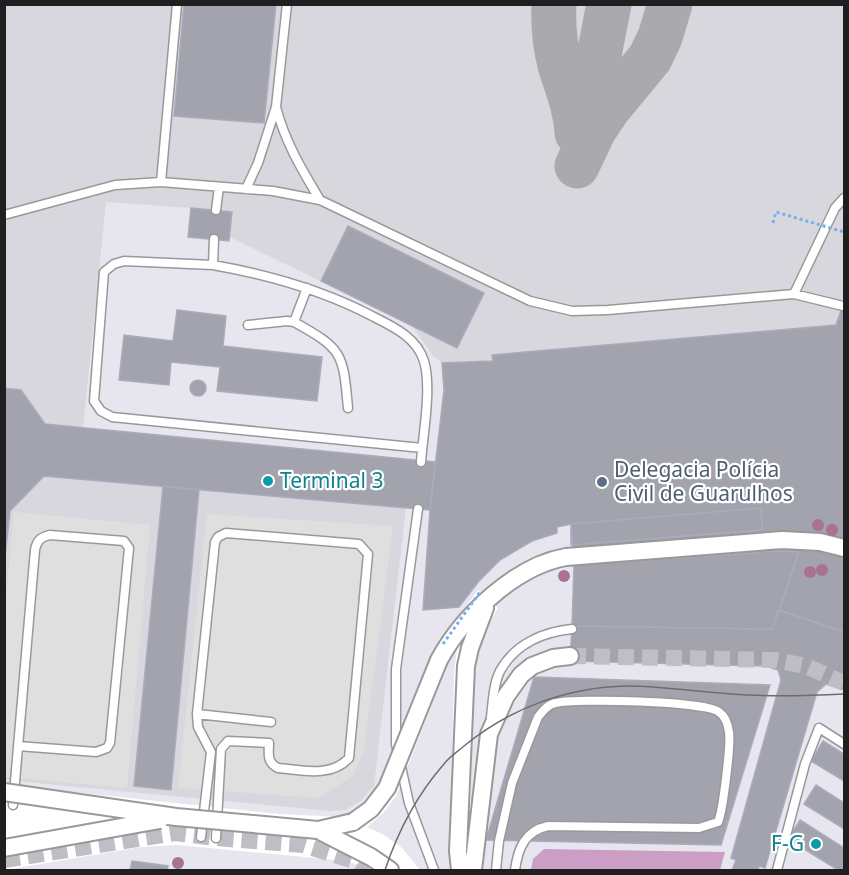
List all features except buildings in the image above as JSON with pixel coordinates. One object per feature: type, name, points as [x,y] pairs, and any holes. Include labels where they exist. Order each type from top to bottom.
[{"type":"street","points":[[9,799],[318,830],[353,822],[380,799],[387,788],[447,646],[484,596],[525,572],[548,560],[566,557],[782,540],[820,542],[844,548]]},
{"type":"street","points":[[460,870],[458,850],[466,666],[484,596]]},
{"type":"street","points":[[473,870],[489,734],[506,696],[521,675],[541,662],[570,656]]},
{"type":"street","points":[[4,848],[176,817]]},
{"type":"street","points":[[318,830],[363,852],[390,870]]},
{"type":"lane","points":[[161,182],[177,4]]},
{"type":"lane","points":[[246,189],[258,163],[276,107],[287,4]]},
{"type":"lane","points":[[276,107],[282,130],[295,159],[320,200]]},
{"type":"lane","points":[[4,215],[115,185],[161,182],[273,190],[320,200],[530,301],[572,311],[794,294],[843,306]]},
{"type":"lane","points":[[216,210],[219,187]]},
{"type":"lane","points":[[794,294],[835,208],[844,198]]},
{"type":"lane","points":[[213,265],[214,239]]},
{"type":"lane","points":[[421,462],[427,393],[424,361],[414,344],[400,330],[343,300],[254,272],[213,265],[124,261],[114,264],[104,273],[94,401],[101,411],[112,417],[422,448]]},
{"type":"lane","points":[[294,322],[307,288]]},
{"type":"lane","points":[[248,325],[294,322],[326,340],[338,354],[344,368],[348,408]]},
{"type":"lane","points":[[418,509],[396,669],[396,744],[409,803],[434,870]]},
{"type":"lane","points":[[201,837],[211,752],[198,727],[197,714],[215,543],[218,537],[226,533],[250,534],[351,542],[365,548],[368,554],[349,758],[343,765],[329,770],[278,768],[271,764],[269,759],[269,742],[228,741],[221,748],[216,838]]},
{"type":"lane","points":[[9,799],[18,746],[36,544],[42,537],[50,535],[124,541],[129,548],[110,743],[107,748],[96,752],[18,746]]},
{"type":"lane","points":[[489,734],[494,690],[500,671],[509,657],[539,636],[572,629]]},
{"type":"lane","points":[[496,870],[499,841],[512,783],[538,717],[544,708],[555,703],[594,701],[699,705],[720,712],[726,720],[730,739],[718,822],[699,828],[548,826],[537,828],[527,835],[521,846],[515,870]]},
{"type":"lane","points":[[197,714],[271,722]]},
{"type":"lane","points":[[777,870],[805,764],[819,728],[844,744]]},
{"type":"path","points":[[773,223],[776,212],[844,232]]},
{"type":"path","points":[[443,645],[484,596]]},
{"type":"shaded area","points":[[5,5],[844,5],[844,523],[838,521],[557,527],[557,533],[532,541],[500,560],[479,581],[459,607],[423,610],[430,510],[444,390],[442,363],[433,356],[412,326],[230,237],[229,241],[188,237],[190,208],[106,202],[83,428],[406,508],[374,786],[361,801],[345,810],[330,811],[5,780]]},
{"type":"shaded area","points":[[14,512],[150,525],[127,788],[5,777],[4,617]]},
{"type":"shaded area","points":[[207,514],[393,526],[364,749],[354,775],[319,798],[178,788]]},
{"type":"shaded area","points":[[544,849],[725,852],[720,870],[531,870],[533,859]]},
{"type":"pier","points":[[478,590],[498,608],[477,649],[473,675],[470,851],[450,850],[454,674],[457,648],[452,653],[396,796],[383,813],[367,827],[384,835],[402,848],[420,870],[370,870],[357,864],[337,860],[177,845],[141,847],[5,870],[5,785],[279,814],[341,817],[355,812],[378,787],[431,655]]},
{"type":"taxiway","points":[[554,4],[557,50],[573,107],[577,133]]},
{"type":"taxiway","points":[[583,137],[609,4]]},
{"type":"taxiway","points":[[577,166],[594,130],[608,109],[650,58],[660,37],[670,4]]},
{"type":"tunnel","points":[[570,656],[775,660],[806,666],[844,683]]},
{"type":"tunnel","points":[[4,860],[176,833],[303,845],[357,862],[368,870]]},
{"type":"tram line","points":[[385,870],[409,814],[446,761],[501,721],[541,702],[583,690],[627,686],[759,696],[844,694]]},
{"type":"place","name":"Terminal 3","points":[[268,481]]},
{"type":"place","name":"Delegacia Polícia Civil de Guarulhos","points":[[602,482]]},
{"type":"place","name":"F-G","points":[[816,844]]}]
